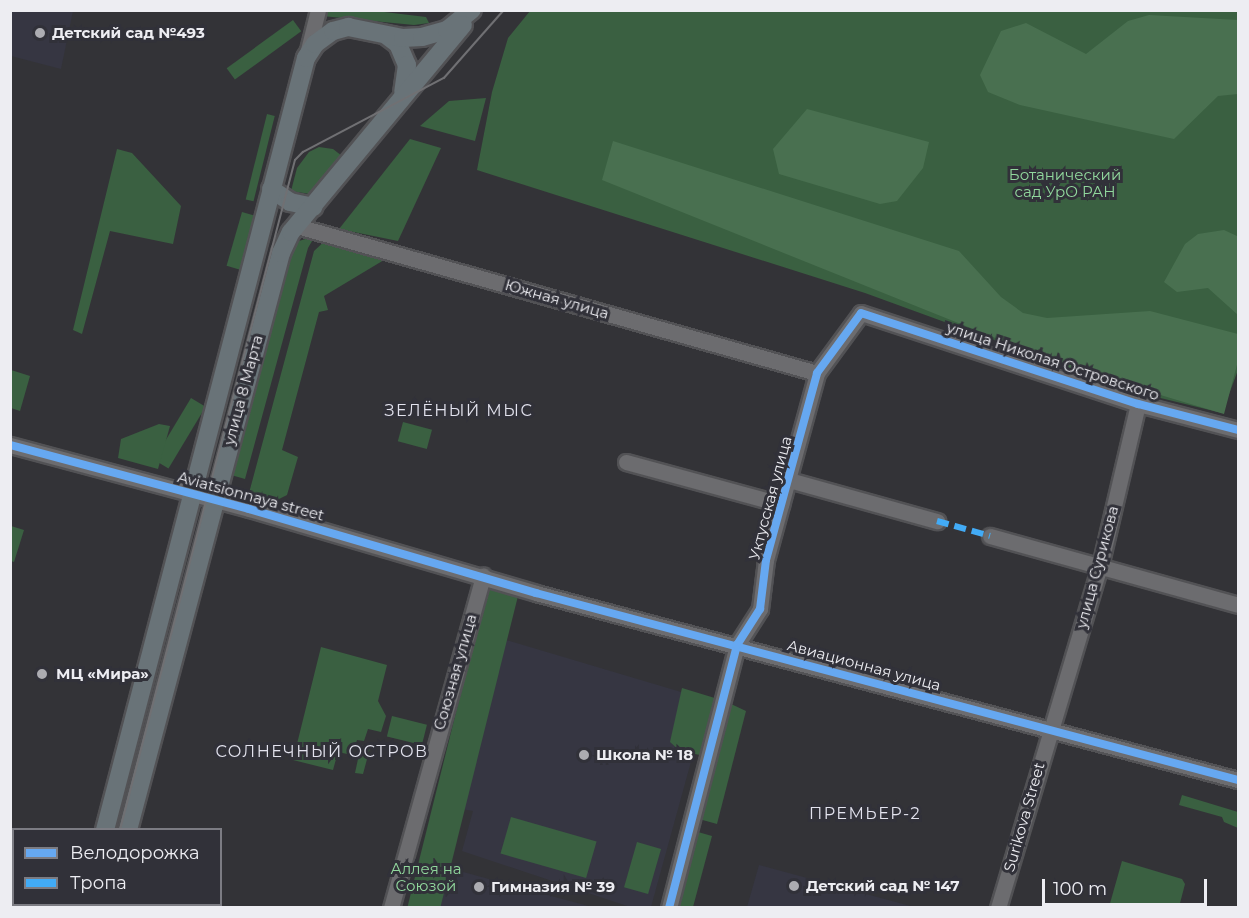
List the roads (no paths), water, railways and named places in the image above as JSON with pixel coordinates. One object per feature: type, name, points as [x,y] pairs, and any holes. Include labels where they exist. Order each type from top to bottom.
[{"type":"main road","name":"улица 8 Марта","points":[[106,828],[306,58],[320,40],[348,27],[379,31],[403,39],[431,36],[447,30],[474,10]]},
{"type":"main road","name":"улица 8 Марта","points":[[129,828],[272,278],[297,226],[361,152],[402,94],[474,10]]},
{"type":"main road","points":[[379,31],[398,44],[405,58],[408,75],[402,94]]},
{"type":"main road","points":[[271,189],[290,202],[313,207]]},
{"type":"street","points":[[316,16],[348,27]]},
{"type":"street","name":"улица 8 Марта","points":[[306,58],[316,16]]},
{"type":"street","name":"Южная улица","points":[[297,226],[817,374]]},
{"type":"street","name":"Уктусская улица","points":[[669,908],[737,645],[760,609],[766,560],[817,374],[861,313]]},
{"type":"street","name":"улица Николая Островского","points":[[861,313],[1138,404],[1239,430]]},
{"type":"street","name":"улица Сурикова","points":[[1050,727],[1100,566],[1138,404]]},
{"type":"street","name":"Aviatsionnaya street","points":[[10,445],[483,576]]},
{"type":"street","points":[[626,462],[781,504]]},
{"type":"street","points":[[789,480],[937,521]]},
{"type":"street","points":[[990,536],[1239,605]]},
{"type":"street","name":"Авиационная улица","points":[[483,576],[1050,727],[1239,780]]},
{"type":"street","name":"Союзная улица","points":[[391,908],[483,576]]},
{"type":"street","name":"Surikova Street","points":[[998,908],[1050,727]]},
{"type":"tram line","points":[[121,828],[295,160],[303,152],[444,78],[504,10]]},
{"type":"place","name":"Детский сад №493","points":[[40,33]]},
{"type":"place","name":"МЦ «Мира»","points":[[42,674]]},
{"type":"place","name":"Школа № 18","points":[[584,755]]},
{"type":"place","name":"Детский сад № 147","points":[[794,886]]},
{"type":"place","name":"Гимназия № 39","points":[[479,887]]},
{"type":"district","name":"ЗЕЛЁНЫЙ МЫС","points":[[459,411]]},
{"type":"district","name":"СОЛНЕЧНЫЙ ОСТРОВ","points":[[322,752]]},
{"type":"district","name":"ПРЕМЬЕР-2","points":[[865,814]]},
{"type":"park label","name":"Ботанический сад УрО РАН","points":[[1065,182]]},
{"type":"park label","name":"Аллея на Союзой","points":[[426,876]]}]
